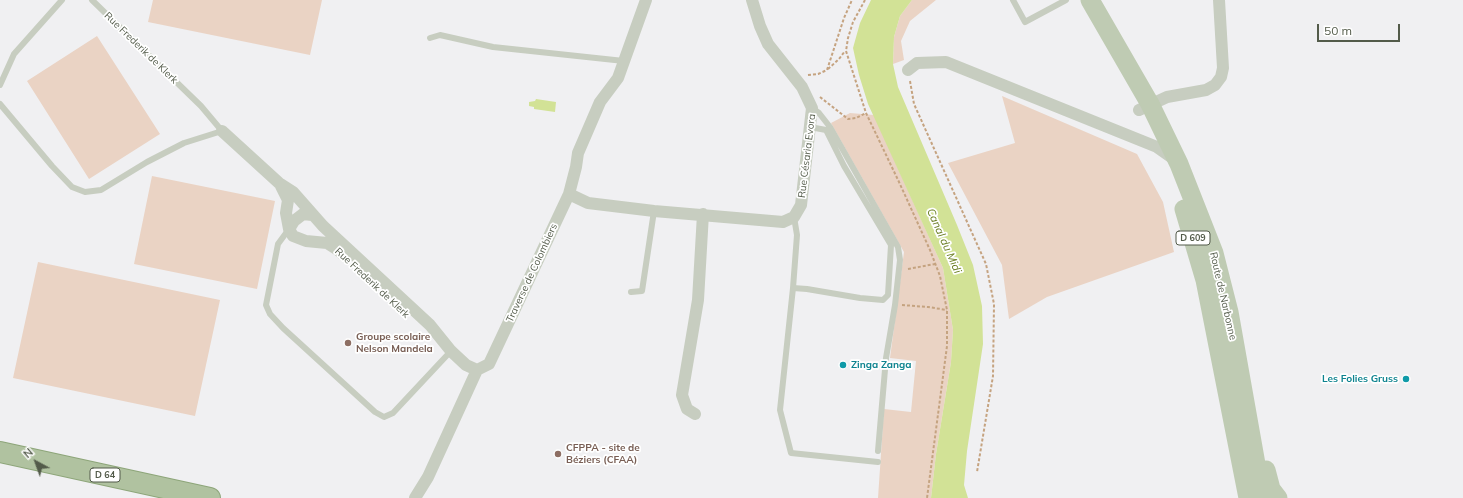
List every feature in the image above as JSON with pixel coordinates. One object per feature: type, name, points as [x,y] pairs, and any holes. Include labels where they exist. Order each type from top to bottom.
[{"type":"highway","name":"D 64","points":[[0,452],[210,498]]},
{"type":"highway","name":"D 64","points":[[0,459],[177,498]]},
{"type":"main road","name":"Route de Narbonne","points":[[1076,0],[1145,107],[1179,164],[1214,252],[1229,312],[1262,498]]},
{"type":"main road","name":"Route de Narbonne","points":[[1090,0],[1145,107],[1157,146],[1179,195],[1189,224],[1205,280],[1248,498]]},
{"type":"main road","points":[[1239,366],[1271,489],[1278,498]]},
{"type":"street","name":"Traverse de Colombiers","points":[[415,498],[428,477],[477,370],[490,364],[569,194],[578,153],[600,102],[618,78],[646,0]]},
{"type":"street","name":"Rue Césaria Evora","points":[[752,0],[760,26],[768,44],[802,87],[812,108],[801,205],[794,217]]},
{"type":"street","points":[[1145,107],[1167,98],[1206,90],[1215,85],[1221,77],[1224,68],[1219,0]]},
{"type":"street","points":[[908,70],[917,62],[946,62],[1157,146],[1179,164]]},
{"type":"street","name":"Rue Frederik de Klerk","points":[[222,131],[279,182],[293,192],[312,215],[430,325],[451,351]]},
{"type":"street","name":"Rue Frederik de Klerk","points":[[279,182],[288,200],[286,213],[289,229],[293,236],[306,241],[327,243],[338,250],[427,334],[451,351],[466,365],[477,370]]},
{"type":"street","points":[[569,194],[588,203],[654,211],[784,222],[794,217]]},
{"type":"street","points":[[289,229],[294,221],[303,214],[312,215]]},
{"type":"street","points":[[695,414],[687,409],[682,395],[698,300],[703,214]]},
{"type":"street","name":"Traverse de Colombiers","points":[[422,498],[428,477]]},
{"type":"lane","points":[[0,85],[14,54],[62,0]]},
{"type":"lane","name":"Rue Frederik de Klerk","points":[[92,0],[201,106],[222,131]]},
{"type":"lane","points":[[1013,0],[1025,22],[1066,0]]},
{"type":"lane","points":[[430,38],[440,34],[494,47],[624,61]]},
{"type":"lane","points":[[0,104],[52,166],[72,187],[85,192],[101,190],[147,162],[184,143],[222,131]]},
{"type":"lane","points":[[812,108],[819,113],[830,127],[898,247],[900,260],[895,305],[886,358],[878,451]]},
{"type":"lane","points":[[793,288],[883,300],[888,295],[891,245],[844,166],[826,130],[810,127]]},
{"type":"lane","points":[[631,292],[642,291],[654,211]]},
{"type":"lane","points":[[794,217],[797,235],[780,410],[792,453],[878,462]]},
{"type":"lane","points":[[289,229],[278,244],[266,304],[270,314],[283,328],[375,412],[384,417],[393,413],[451,351]]},
{"type":"path","points":[[827,70],[844,18],[852,0]]},
{"type":"path","points":[[865,0],[853,22],[846,51],[866,114],[902,189],[940,276],[947,310],[947,346],[927,498]]},
{"type":"path","points":[[802,76],[818,74],[827,70],[846,51]]},
{"type":"path","points":[[908,70],[914,104],[986,264],[994,304],[993,376],[977,472]]},
{"type":"path","points":[[814,96],[827,102],[848,119],[866,114]]},
{"type":"path","points":[[898,270],[907,270],[935,264]]},
{"type":"path","points":[[895,305],[947,310]]},
{"type":"shaded area","points":[[153,0],[322,0],[310,55],[148,22]]},
{"type":"shaded area","points":[[912,0],[936,0],[910,21],[901,41],[904,60],[893,64],[894,37],[900,16]]},
{"type":"shaded area","points":[[97,36],[160,134],[89,179],[27,81]]},
{"type":"shaded area","points":[[1002,96],[1137,154],[1163,202],[1174,252],[1047,297],[1009,319],[1002,265],[948,163],[1015,143]]},
{"type":"shaded area","points":[[850,113],[874,115],[943,268],[953,330],[951,362],[936,454],[931,498],[878,498],[884,409],[911,412],[916,361],[890,358],[904,252],[831,123]]},
{"type":"shaded area","points":[[152,176],[275,201],[257,289],[134,264]]},
{"type":"shaded area","points":[[38,262],[220,300],[195,416],[13,378]]},
{"type":"water","name":"Canal du Midi","points":[[871,0],[912,0],[900,16],[894,37],[893,64],[898,87],[973,265],[982,306],[983,344],[967,451],[964,485],[968,498],[931,498],[936,454],[951,362],[953,330],[943,268],[868,104],[859,75],[853,48],[860,23]]},
{"type":"water","points":[[536,99],[556,102],[555,112],[534,109],[534,107],[529,106],[529,102],[535,101]]},
{"type":"place","name":"Groupe scolaire Nelson Mandela","points":[[348,343]]},
{"type":"place","name":"Zinga Zanga","points":[[843,365]]},
{"type":"place","name":"Les Folies Gruss","points":[[1406,379]]},
{"type":"place","name":"CFPPA - site de Béziers (CFAA)","points":[[558,454]]}]
